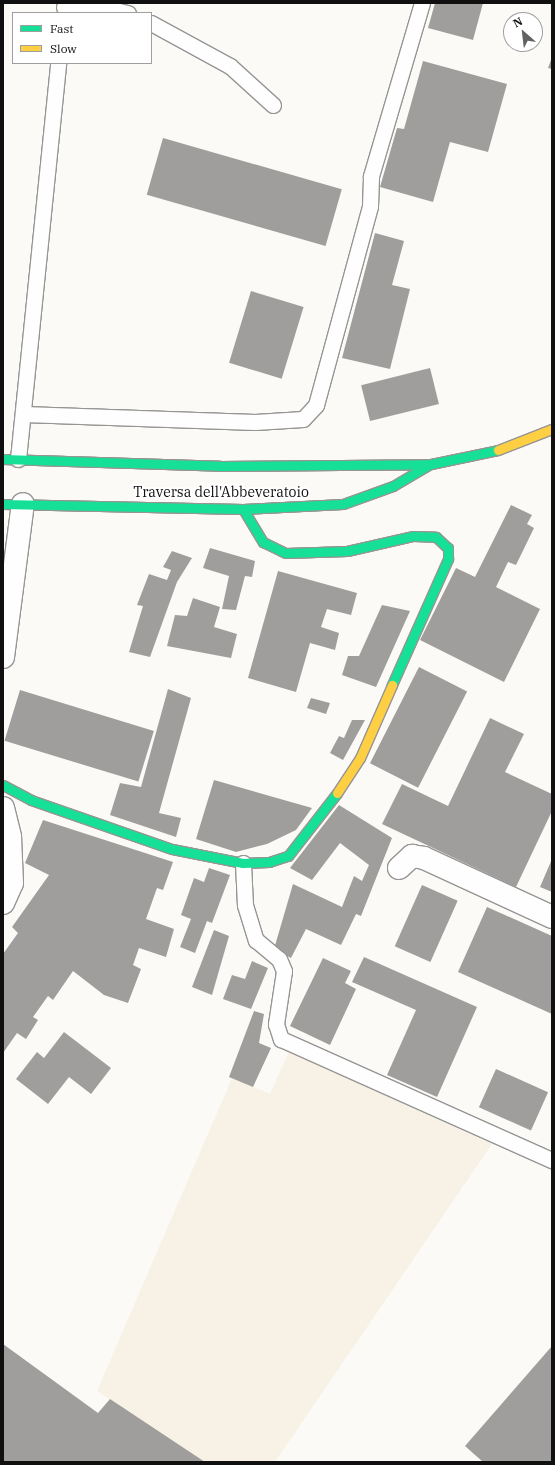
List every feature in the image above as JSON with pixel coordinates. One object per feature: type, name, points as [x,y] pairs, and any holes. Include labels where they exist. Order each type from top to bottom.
[{"type":"street","name":"Traversa dell'Abbeveratoio","points":[[3,459],[220,466],[431,464],[504,449],[552,429]]},
{"type":"street","name":"Traversa dell'Abbeveratoio","points":[[13,504],[243,509],[343,504],[393,486],[431,464]]},
{"type":"street","points":[[3,657],[13,504]]},
{"type":"street","points":[[3,785],[31,800],[172,849],[242,864],[269,862],[288,856],[322,815],[360,758],[448,559],[448,548],[436,537],[413,536],[348,551],[286,553],[263,542],[243,509]]},
{"type":"street","points":[[3,808],[10,837],[12,883],[3,903]]},
{"type":"street","points":[[399,868],[412,856],[424,858],[552,917]]},
{"type":"lane","points":[[23,414],[255,422],[304,419],[316,405],[370,206],[370,176],[422,3]]},
{"type":"lane","points":[[64,8],[99,6],[124,12]]},
{"type":"lane","points":[[152,24],[230,66],[273,105]]},
{"type":"lane","points":[[18,459],[58,64]]},
{"type":"lane","points":[[242,864],[245,905],[256,940],[279,959],[284,971],[276,1024],[281,1039],[552,1160]]},
{"type":"shaded area","points":[[289,1052],[492,1144],[275,1462],[205,1462],[97,1391],[232,1078],[270,1094]]},
{"type":"building","points":[[435,3],[483,3],[473,40],[428,28]]},
{"type":"building","points":[[552,57],[552,69],[548,68]]},
{"type":"building","points":[[423,61],[507,84],[488,152],[450,142],[433,202],[380,187],[397,128],[404,129]]},
{"type":"building","points":[[163,138],[342,189],[326,246],[147,195]]},
{"type":"building","points":[[375,233],[404,241],[392,285],[410,289],[390,369],[342,358]]},
{"type":"building","points":[[251,291],[304,307],[282,379],[229,363]]},
{"type":"building","points":[[430,368],[439,404],[370,421],[361,385]]},
{"type":"building","points":[[511,505],[532,515],[527,524],[534,528],[516,565],[508,562],[496,587],[540,609],[504,682],[420,640],[456,568],[475,577]]},
{"type":"building","points":[[210,548],[255,561],[252,577],[245,576],[236,610],[222,609],[229,576],[203,568]]},
{"type":"building","points":[[172,551],[192,558],[177,582],[150,657],[129,652],[143,606],[137,605],[149,574],[167,580],[171,570],[163,567]]},
{"type":"building","points":[[278,571],[357,593],[351,615],[327,609],[321,627],[339,633],[335,650],[310,643],[296,692],[248,678]]},
{"type":"building","points":[[193,598],[220,607],[214,627],[237,634],[231,658],[167,646],[175,615],[187,616]]},
{"type":"building","points":[[382,605],[410,611],[376,687],[342,675],[348,656],[359,656]]},
{"type":"building","points":[[419,667],[467,692],[418,788],[370,763]]},
{"type":"building","points":[[168,689],[191,698],[159,813],[181,818],[176,837],[110,815],[120,783],[141,787]]},
{"type":"building","points":[[20,690],[154,731],[138,782],[5,741]]},
{"type":"building","points":[[311,698],[330,703],[326,714],[307,708]]},
{"type":"building","points":[[490,718],[524,734],[505,772],[552,794],[552,811],[516,887],[382,824],[402,784],[448,806]]},
{"type":"building","points":[[352,720],[365,720],[343,760],[330,753],[339,736],[344,738]]},
{"type":"building","points":[[214,780],[312,808],[296,830],[267,844],[236,852],[196,839]]},
{"type":"building","points":[[339,805],[392,838],[361,916],[356,914],[341,945],[306,929],[291,958],[274,949],[293,884],[342,907],[354,876],[362,881],[369,865],[340,843],[312,880],[290,868]]},
{"type":"building","points":[[43,820],[173,862],[163,890],[157,888],[146,919],[174,929],[166,957],[139,948],[133,965],[141,969],[128,1003],[104,995],[73,971],[53,1000],[48,996],[33,1017],[38,1020],[26,1039],[17,1033],[3,1053],[3,954],[18,933],[12,927],[49,875],[25,863]]},
{"type":"building","points":[[552,859],[552,892],[540,887]]},
{"type":"building","points":[[209,868],[230,875],[212,923],[207,921],[195,953],[180,947],[191,919],[181,915],[194,878],[204,882]]},
{"type":"building","points":[[422,885],[458,901],[430,962],[395,946]]},
{"type":"building","points":[[487,907],[552,936],[552,1014],[458,972]]},
{"type":"building","points":[[214,930],[229,936],[212,995],[192,987]]},
{"type":"building","points":[[364,957],[477,1007],[437,1097],[387,1075],[416,1010],[352,982]]},
{"type":"building","points":[[323,958],[351,971],[345,983],[356,989],[330,1045],[290,1026]]},
{"type":"building","points":[[252,961],[268,968],[251,1009],[223,999],[232,975],[245,979]]},
{"type":"building","points":[[254,1011],[264,1014],[259,1043],[271,1048],[253,1087],[229,1077]]},
{"type":"building","points":[[64,1032],[111,1068],[91,1094],[69,1077],[48,1104],[16,1079],[37,1052],[44,1058]]},
{"type":"building","points":[[496,1069],[548,1092],[531,1131],[479,1107]]},
{"type":"building","points":[[3,1344],[98,1413],[110,1399],[205,1462],[3,1462]]},
{"type":"building","points":[[552,1346],[552,1462],[483,1462],[465,1446]]},
{"type":"traffic: fast","points":[[3,459],[220,466],[431,464],[498,450]]},
{"type":"traffic: fast","points":[[3,504],[243,509],[343,504],[393,486],[430,464]]},
{"type":"traffic: fast","points":[[243,509],[263,542],[286,553],[347,551],[413,536],[436,537],[448,548],[448,559],[392,685]]},
{"type":"traffic: fast","points":[[3,785],[31,800],[172,849],[243,863],[269,862],[288,856],[337,793]]},
{"type":"traffic: slow","points":[[498,450],[552,429]]},
{"type":"traffic: slow","points":[[337,793],[360,758],[392,685]]}]
